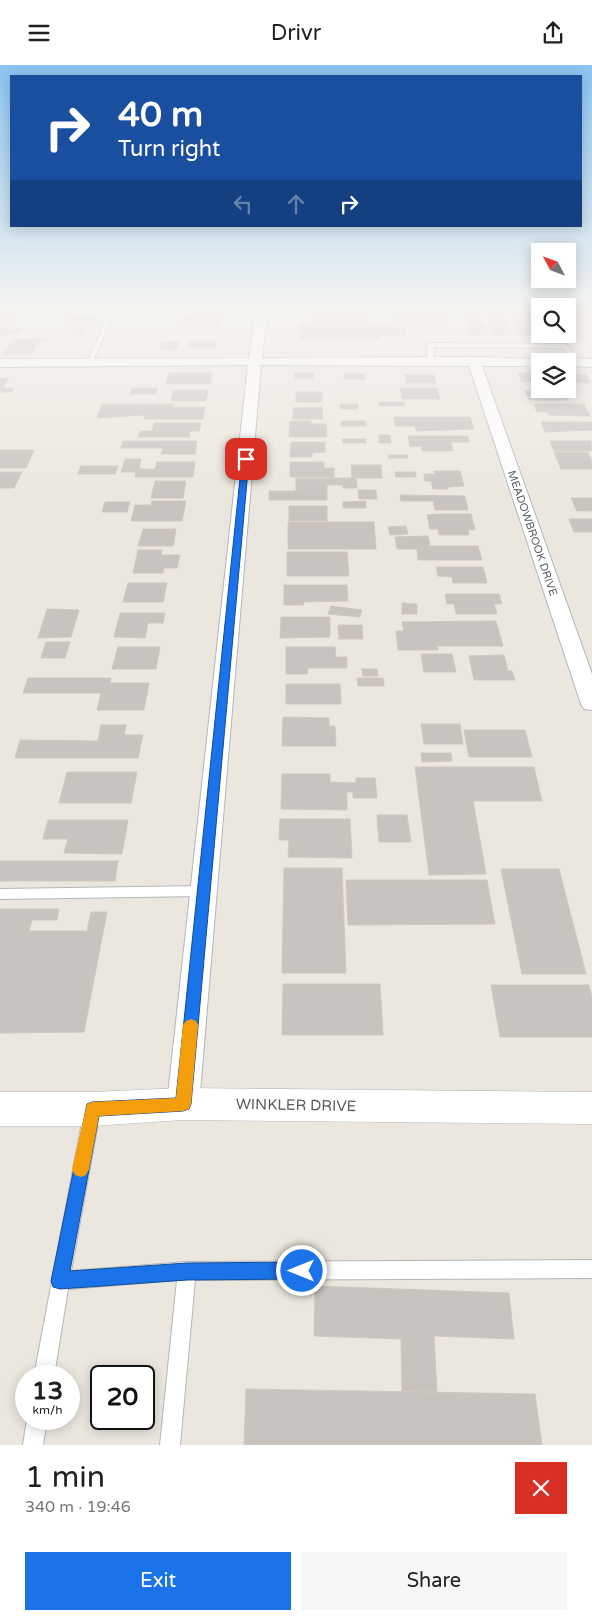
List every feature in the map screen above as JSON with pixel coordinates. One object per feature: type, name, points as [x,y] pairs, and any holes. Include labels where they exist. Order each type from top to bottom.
[{"type":"street","points":[[183,1104],[254,372]]},
{"type":"street","name":"MEADOWBROOK DRIVE","points":[[478,372],[592,704]]},
{"type":"street","name":"WINKLER DRIVE","points":[[0,1109],[92,1109],[183,1104],[592,1108]]},
{"type":"lane","points":[[0,894],[204,891]]},
{"type":"lane","points":[[46,1365],[92,1109]]},
{"type":"lane","points":[[60,1281],[187,1271],[591,1273]]},
{"type":"lane","points":[[170,1445],[187,1271]]},
{"type":"lane","points":[[33,1445],[35,1430]]},
{"type":"building","points":[[169,373],[212,373],[210,384],[166,384]]},
{"type":"building","points":[[295,373],[313,373],[313,378],[295,378]]},
{"type":"building","points":[[518,373],[531,373],[531,382],[522,382]]},
{"type":"building","points":[[344,374],[364,374],[365,379],[344,379]]},
{"type":"building","points":[[576,374],[586,375],[591,383],[576,383]]},
{"type":"building","points":[[405,375],[434,375],[436,383],[406,383]]},
{"type":"building","points":[[0,378],[9,378],[3,388],[14,388],[12,392],[0,392]]},
{"type":"building","points":[[132,388],[157,388],[155,394],[130,394]]},
{"type":"building","points":[[400,388],[437,388],[440,399],[402,399]]},
{"type":"building","points":[[173,390],[208,390],[206,401],[171,401]]},
{"type":"building","points":[[525,391],[531,391],[531,398],[568,399],[566,400],[529,400]]},
{"type":"building","points":[[296,392],[322,392],[322,402],[296,402]]},
{"type":"building","points":[[379,402],[404,402],[405,406],[379,406]]},
{"type":"building","points":[[102,404],[174,404],[173,407],[205,407],[203,419],[144,419],[145,415],[97,418]]},
{"type":"building","points":[[340,404],[358,404],[358,409],[341,409]]},
{"type":"building","points":[[534,404],[584,404],[590,416],[549,415],[548,412],[537,412]]},
{"type":"building","points":[[322,407],[323,419],[293,419],[293,408]]},
{"type":"building","points":[[394,417],[470,417],[474,429],[416,431],[415,426],[395,426]]},
{"type":"building","points":[[290,421],[311,421],[311,424],[326,424],[327,437],[289,437]]},
{"type":"building","points":[[341,421],[366,421],[366,426],[341,426]]},
{"type":"building","points":[[541,422],[592,422],[592,430],[545,432]]},
{"type":"building","points":[[154,423],[201,423],[199,431],[190,431],[189,437],[138,437],[140,431],[152,431]]},
{"type":"building","points":[[379,435],[390,435],[391,443],[379,443]]},
{"type":"building","points":[[408,436],[468,436],[469,442],[451,442],[453,451],[422,451],[421,446],[410,447]]},
{"type":"building","points":[[342,439],[365,439],[366,443],[343,443]]},
{"type":"building","points":[[123,441],[197,441],[195,454],[161,454],[163,448],[121,448]]},
{"type":"building","points":[[550,441],[591,441],[592,451],[554,451]]},
{"type":"building","points":[[291,442],[325,442],[325,452],[312,453],[312,457],[290,457]]},
{"type":"building","points":[[0,450],[34,450],[26,468],[0,468]]},
{"type":"building","points":[[554,452],[588,452],[592,461],[592,469],[561,469]]},
{"type":"building","points":[[388,455],[407,455],[408,458],[389,458]]},
{"type":"building","points":[[125,459],[141,459],[139,469],[155,469],[157,462],[195,462],[193,477],[135,477],[136,472],[121,472]]},
{"type":"building","points":[[290,462],[324,462],[324,468],[334,468],[334,477],[290,477]]},
{"type":"building","points":[[351,465],[381,465],[382,478],[352,478]]},
{"type":"building","points":[[81,466],[118,466],[115,474],[78,474]]},
{"type":"building","points":[[434,471],[460,471],[464,486],[433,489],[431,481],[425,481],[424,474],[435,474]]},
{"type":"building","points":[[0,472],[22,472],[14,488],[0,488]]},
{"type":"building","points":[[395,472],[415,472],[416,477],[396,477]]},
{"type":"building","points":[[296,478],[356,478],[357,488],[343,488],[343,485],[327,485],[327,500],[269,500],[269,491],[296,491]]},
{"type":"building","points":[[155,481],[186,481],[183,498],[151,498]]},
{"type":"building","points":[[358,490],[376,490],[377,499],[359,499]]},
{"type":"building","points":[[400,495],[465,496],[468,510],[435,510],[433,501],[401,501]]},
{"type":"building","points":[[571,498],[592,498],[592,511],[577,511]]},
{"type":"building","points":[[152,501],[186,501],[182,521],[131,521],[135,505],[151,505]]},
{"type":"building","points":[[366,501],[366,508],[343,508],[343,502]]},
{"type":"building","points":[[105,502],[130,502],[127,512],[102,512]]},
{"type":"building","points":[[289,506],[327,506],[327,521],[289,521]]},
{"type":"building","points":[[471,514],[475,530],[468,530],[469,535],[439,535],[438,529],[430,529],[427,515]]},
{"type":"building","points":[[569,519],[592,519],[592,532],[574,532]]},
{"type":"building","points":[[288,522],[374,522],[376,549],[288,549]]},
{"type":"building","points":[[406,526],[408,534],[390,535],[388,527]]},
{"type":"building","points":[[143,529],[176,529],[173,546],[138,546]]},
{"type":"building","points":[[428,536],[430,546],[478,546],[482,560],[418,560],[417,549],[397,549],[395,537]]},
{"type":"building","points":[[138,550],[162,550],[161,555],[180,555],[177,568],[164,568],[163,573],[133,573]]},
{"type":"building","points":[[287,552],[347,552],[349,576],[287,576]]},
{"type":"building","points":[[436,567],[483,567],[487,583],[453,583],[452,577],[438,576]]},
{"type":"building","points":[[128,583],[167,583],[163,602],[123,602]]},
{"type":"building","points":[[284,585],[347,585],[348,601],[303,602],[304,605],[284,605]]},
{"type":"building","points":[[445,594],[499,594],[502,604],[494,604],[497,614],[456,614],[454,604],[447,604]]},
{"type":"building","points":[[402,603],[417,604],[417,614],[402,614]]},
{"type":"building","points":[[331,606],[362,610],[360,617],[328,614]]},
{"type":"building","points":[[47,609],[79,610],[71,637],[38,638]]},
{"type":"building","points":[[120,613],[165,613],[163,623],[148,623],[145,638],[114,637]]},
{"type":"building","points":[[281,617],[330,617],[330,637],[280,638]]},
{"type":"building","points":[[496,621],[503,646],[437,646],[438,650],[398,650],[396,631],[404,631],[402,622]]},
{"type":"building","points":[[338,625],[362,625],[363,639],[339,639]]},
{"type":"building","points":[[46,642],[70,642],[65,658],[41,658]]},
{"type":"building","points":[[118,647],[160,647],[156,669],[112,669]]},
{"type":"building","points":[[286,647],[335,647],[336,657],[347,657],[347,668],[308,668],[307,674],[286,674]]},
{"type":"building","points":[[421,654],[452,654],[456,672],[424,672]]},
{"type":"building","points":[[504,655],[508,671],[512,671],[515,680],[474,680],[469,656]]},
{"type":"building","points":[[362,669],[377,669],[378,676],[363,676]]},
{"type":"building","points":[[28,678],[111,678],[110,683],[149,683],[144,710],[97,710],[101,693],[23,693]]},
{"type":"building","points":[[357,678],[383,678],[384,686],[358,686]]},
{"type":"building","points":[[286,684],[340,684],[341,704],[286,704]]},
{"type":"building","points":[[283,717],[329,718],[329,726],[335,726],[336,746],[282,746]]},
{"type":"building","points":[[421,724],[460,724],[463,744],[424,744]]},
{"type":"building","points":[[101,725],[126,725],[124,735],[143,735],[138,758],[15,758],[20,740],[98,741]]},
{"type":"building","points":[[464,730],[525,730],[532,757],[469,757]]},
{"type":"building","points":[[421,753],[451,753],[452,761],[422,762]]},
{"type":"building","points":[[415,767],[534,767],[542,801],[473,801],[486,874],[429,875]]},
{"type":"building","points":[[67,772],[137,772],[131,803],[59,803]]},
{"type":"building","points":[[282,774],[330,774],[330,782],[356,783],[356,778],[375,778],[377,798],[353,798],[353,792],[347,792],[347,810],[281,809]]},
{"type":"building","points":[[377,815],[407,815],[411,842],[379,842]]},
{"type":"building","points":[[280,819],[350,819],[352,858],[288,857],[289,840],[279,840]]},
{"type":"building","points":[[48,820],[128,820],[122,854],[64,853],[68,839],[43,839]]},
{"type":"building","points":[[0,861],[118,861],[115,881],[0,881]]},
{"type":"building","points":[[284,868],[342,868],[346,973],[282,973]]},
{"type":"building","points":[[501,869],[559,869],[586,974],[522,974]]},
{"type":"building","points":[[346,880],[487,880],[495,924],[348,925]]},
{"type":"building","points":[[0,909],[59,909],[57,920],[32,920],[29,931],[87,931],[91,912],[107,912],[84,1032],[0,1033]]},
{"type":"building","points":[[283,984],[380,984],[383,1035],[282,1035]]},
{"type":"building","points":[[491,985],[589,985],[592,997],[592,1037],[500,1037]]},
{"type":"building","points":[[315,1286],[509,1293],[514,1339],[434,1336],[437,1392],[402,1391],[401,1339],[314,1336]]},
{"type":"building","points":[[246,1389],[535,1394],[542,1445],[244,1445]]},
{"type":"slow traffic","points":[[81,1169],[92,1109],[183,1104],[191,1025]]},
{"type":"route","points":[[246,459],[183,1104],[92,1109],[60,1281],[187,1271],[302,1271]]}]
